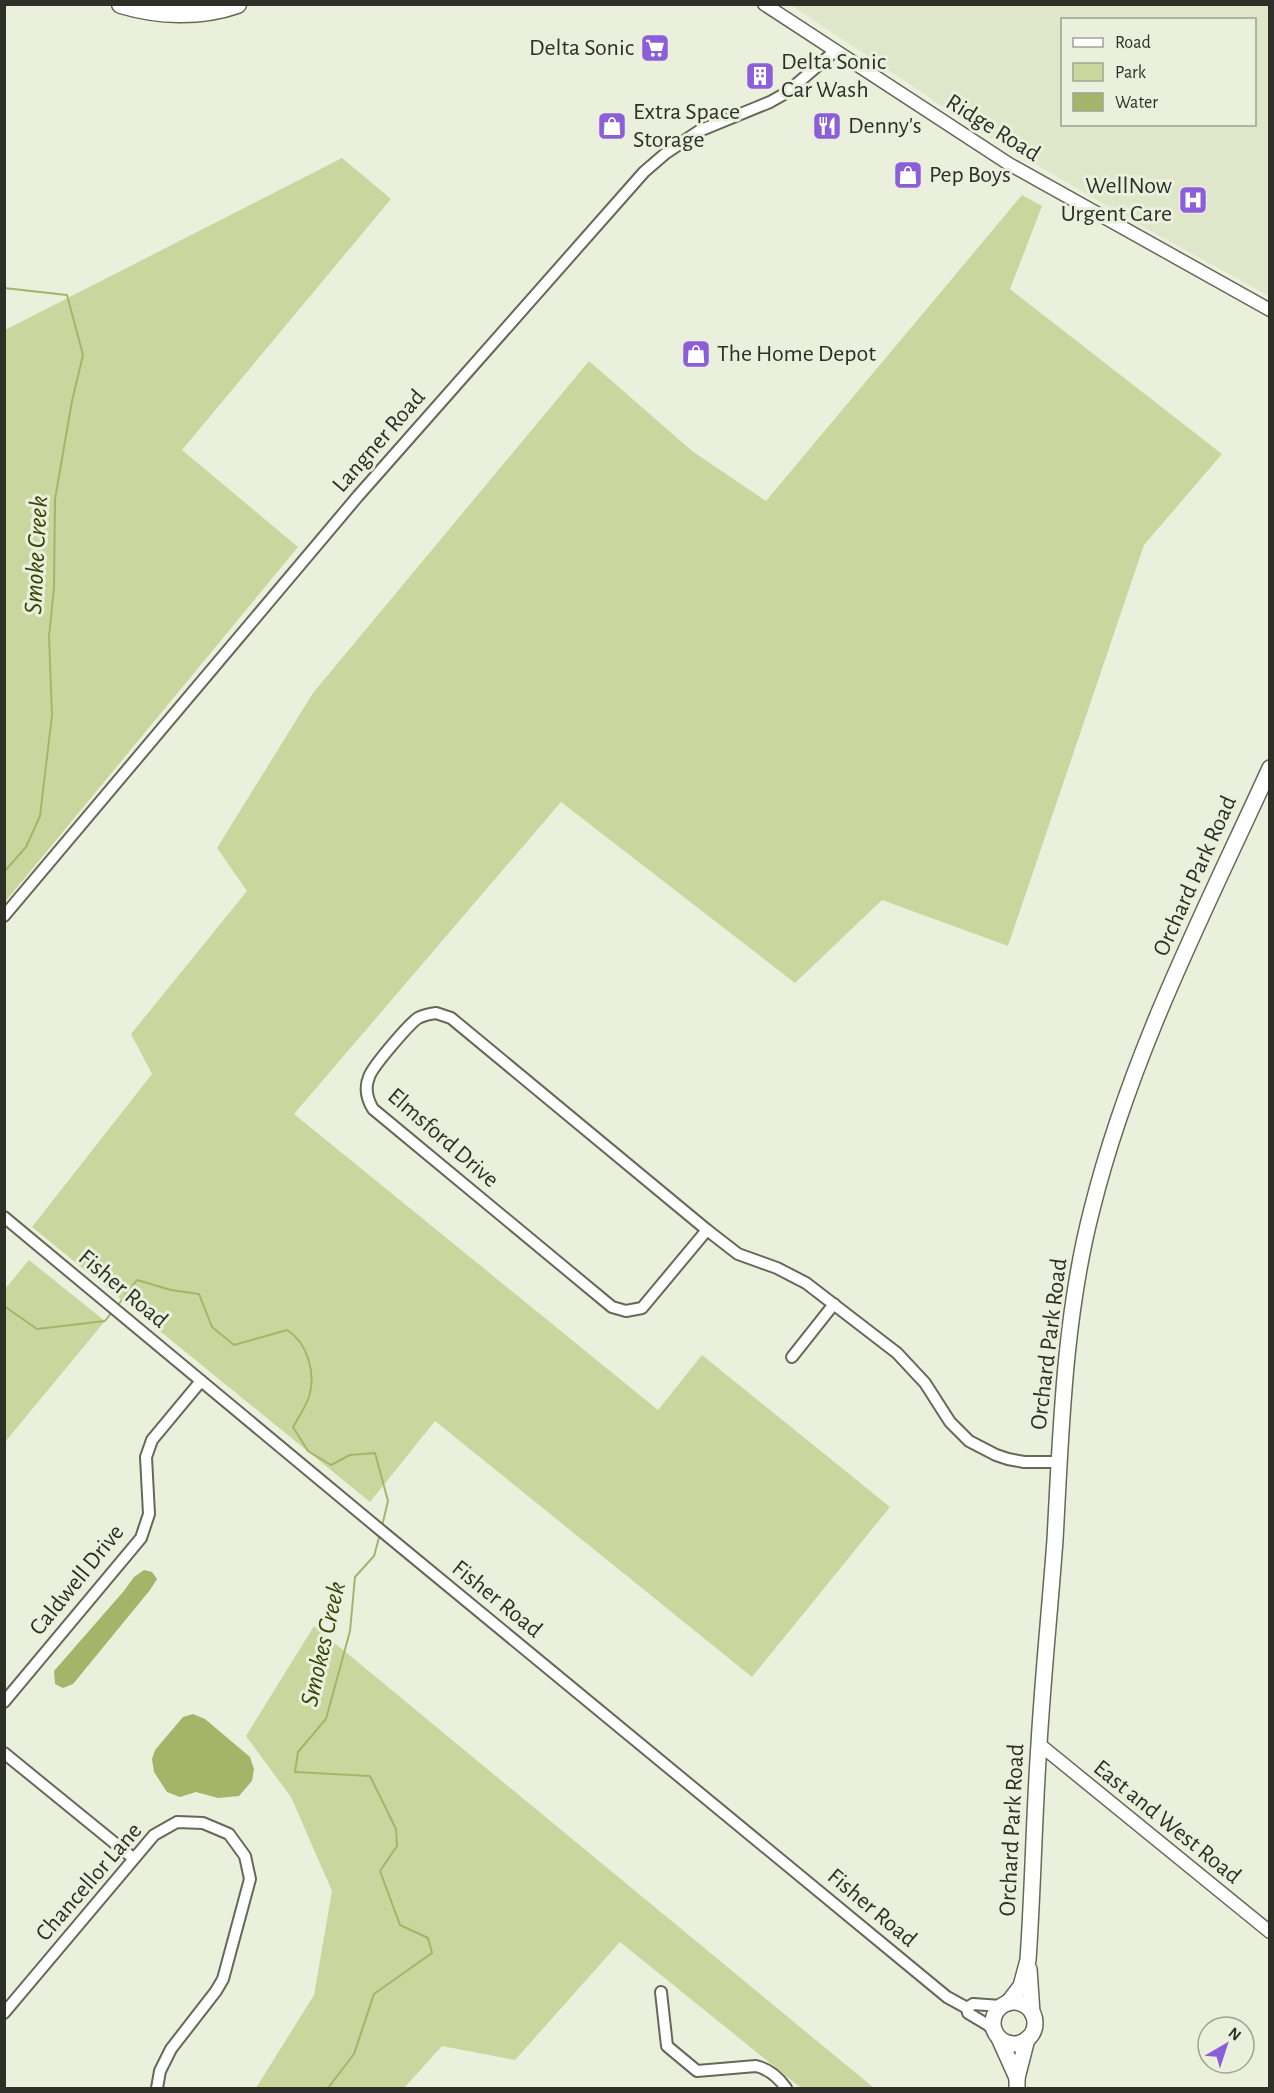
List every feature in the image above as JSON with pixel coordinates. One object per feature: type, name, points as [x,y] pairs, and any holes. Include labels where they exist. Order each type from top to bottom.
[{"type":"highway","points":[[121,4],[181,14],[206,12],[237,4]]},
{"type":"main road","name":"Orchard Park Road","points":[[1032,2013],[1028,1960],[1039,1744],[1049,1635],[1063,1399],[1077,1281],[1091,1211],[1127,1090],[1152,1028],[1269,768]]},
{"type":"main road","name":"Orchard Park Road","points":[[1005,2004],[1020,1986],[1028,1960]]},
{"type":"main road","points":[[1005,2004],[1023,2004],[1032,2013],[1034,2027],[1027,2039],[1017,2083],[992,2022],[994,2015],[1005,2004]]},
{"type":"main road","points":[[997,2035],[1007,2043],[1014,2044],[1027,2039]]},
{"type":"street","name":"Ridge Road","points":[[764,4],[1009,164],[1269,310]]},
{"type":"street","name":"Langner Road","points":[[4,916],[344,513],[644,172],[666,153],[699,131],[770,102],[786,93],[835,51]]},
{"type":"street","name":"Elmsford Drive","points":[[707,1230],[648,1302],[634,1311],[612,1307],[380,1116],[369,1102],[366,1086],[368,1078],[414,1021],[428,1014],[444,1015],[478,1040],[738,1254],[794,1276],[897,1353],[926,1383],[950,1422],[969,1441],[1008,1460],[1059,1462]]},
{"type":"street","name":"Fisher Road","points":[[4,1217],[380,1530],[947,1997],[967,2008],[968,2013],[988,2025],[997,2035]]},
{"type":"street","points":[[792,1357],[834,1304]]},
{"type":"street","name":"Caldwell Drive","points":[[4,1702],[141,1538],[149,1514],[146,1457],[152,1440],[201,1381]]},
{"type":"street","name":"East and West Road","points":[[1039,1744],[1269,1932]]},
{"type":"street","points":[[4,1753],[133,1858]]},
{"type":"street","name":"Chancellor Lane","points":[[4,2013],[154,1835],[177,1822],[203,1823],[229,1834],[245,1856],[250,1879],[223,1979],[171,2049],[160,2071],[157,2088]]},
{"type":"street","points":[[661,1992],[667,2046],[697,2071],[756,2066],[764,2068],[786,2088]]},
{"type":"street","points":[[967,2008],[973,2004],[1005,2004]]},
{"type":"shaded area","points":[[791,5],[1269,5],[1269,296],[1140,225],[984,134]]},
{"type":"green space","points":[[342,158],[391,199],[182,450],[298,547],[5,902],[5,330]]},
{"type":"green space","points":[[1022,195],[1042,206],[1010,289],[1222,454],[1144,545],[1008,946],[882,900],[795,983],[561,802],[294,1114],[658,1410],[702,1355],[890,1507],[752,1677],[435,1421],[370,1502],[32,1227],[152,1074],[131,1034],[247,891],[217,848],[313,693],[589,361],[692,451],[766,501]]},
{"type":"green space","points":[[29,1260],[105,1321],[5,1442],[5,1289]]},
{"type":"green space","points":[[314,1626],[874,2088],[801,2088],[620,1942],[515,2060],[442,2046],[404,2088],[256,2088],[314,1995],[332,1891],[291,1797],[246,1736]]},
{"type":"water","points":[[144,1570],[152,1572],[157,1579],[150,1590],[73,1684],[63,1688],[55,1684],[54,1671],[134,1577]]},
{"type":"water","points":[[193,1714],[205,1719],[250,1757],[254,1769],[252,1781],[239,1796],[218,1798],[196,1792],[180,1797],[167,1792],[154,1772],[152,1759],[155,1750],[183,1717]]},
{"type":"waterway","name":"Smoke Creek","points":[[4,288],[67,295],[83,355],[72,401],[55,499],[54,588],[49,636],[52,715],[40,816],[26,847],[4,872]]},
{"type":"waterway","name":"Smokes Creek","points":[[118,1305],[137,1280],[171,1290],[199,1294],[212,1327],[234,1345],[287,1330],[305,1351],[311,1369],[309,1397],[293,1427],[308,1451],[331,1465],[350,1455],[375,1453],[388,1501],[382,1526]]},
{"type":"waterway","name":"Smoke Creek","points":[[4,1306],[37,1329],[105,1321],[112,1312]]},
{"type":"waterway","name":"Smokes Creek","points":[[328,2088],[354,2054],[374,1994],[432,1953],[428,1938],[400,1925],[380,1871],[397,1846],[396,1829],[370,1776],[295,1772],[298,1752],[326,1719],[350,1631],[355,1577],[374,1556],[380,1534]]},
{"type":"place","name":"Delta Sonic","points":[[655,48]]},
{"type":"place","name":"Delta Sonic Car Wash","points":[[760,76]]},
{"type":"place","name":"Extra Space Storage","points":[[612,126]]},
{"type":"place","name":"Denny's","points":[[827,126]]},
{"type":"place","name":"Pep Boys","points":[[908,175]]},
{"type":"place","name":"WellNow Urgent Care","points":[[1193,200]]},
{"type":"place","name":"The Home Depot","points":[[696,354]]}]
